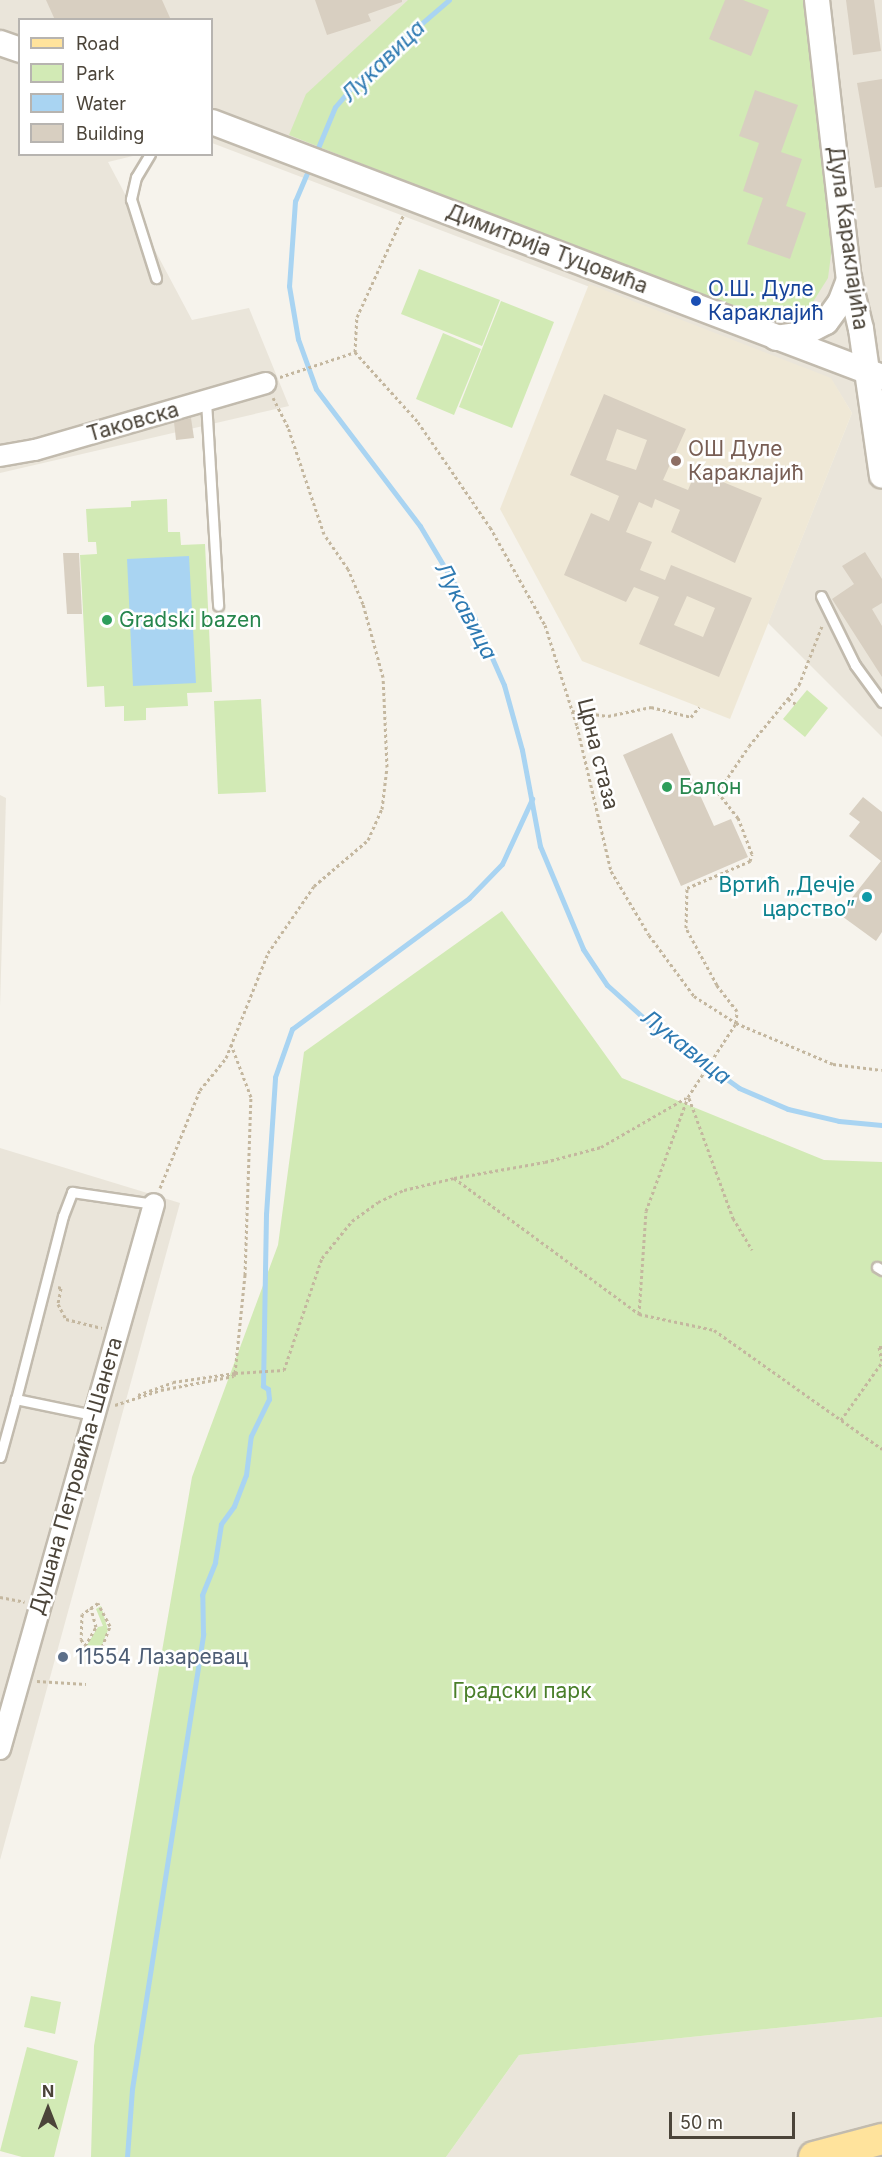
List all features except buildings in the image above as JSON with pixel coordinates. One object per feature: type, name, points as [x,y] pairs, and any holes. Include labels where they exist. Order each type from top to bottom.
[{"type":"main road","points":[[814,2157],[882,2139]]},
{"type":"street","name":"Дула Караклајића","points":[[817,0],[849,279],[875,374],[882,476]]},
{"type":"street","points":[[0,43],[18,49]]},
{"type":"street","name":"Димитрија Туцовића","points":[[213,122],[875,374]]},
{"type":"street","points":[[776,338],[803,333],[826,322],[840,303],[849,279]]},
{"type":"street","name":"Таковска","points":[[0,456],[35,450],[265,383]]},
{"type":"street","name":"Душана Петровића-Шанета","points":[[0,1749],[154,1204]]},
{"type":"lane","points":[[149,156],[136,177],[131,199],[156,278]]},
{"type":"lane","points":[[206,401],[218,606]]},
{"type":"lane","points":[[821,596],[855,665],[882,702]]},
{"type":"lane","points":[[0,1457],[72,1192],[154,1204]]},
{"type":"lane","points":[[15,1399],[93,1415]]},
{"type":"path","points":[[285,375],[355,352],[357,317],[412,198]]},
{"type":"path","name":"Црна стаза","points":[[355,352],[418,422],[490,527],[545,625],[572,711],[611,871],[649,934],[694,996],[736,1023],[833,1064],[882,1070]]},
{"type":"path","points":[[154,1204],[200,1090],[226,1058],[268,953],[292,913],[314,886],[341,866],[368,840],[382,809],[387,767],[383,677],[363,604],[348,569],[324,534],[288,427],[265,383]]},
{"type":"path","points":[[639,1314],[646,1211],[688,1097],[736,1023],[737,1011],[717,985],[687,928],[687,888],[750,861],[752,854],[738,818],[718,792],[800,685],[828,611]]},
{"type":"path","points":[[788,699],[796,704]]},
{"type":"path","points":[[572,711],[608,716],[651,708],[691,717],[699,707]]},
{"type":"path","points":[[231,1044],[251,1096],[245,1275],[236,1373]]},
{"type":"path","points":[[93,1415],[132,1398],[234,1376],[236,1373],[284,1370],[322,1258],[334,1240],[378,1202],[405,1190],[454,1178],[546,1162],[601,1146],[688,1097]]},
{"type":"path","points":[[688,1097],[733,1218],[752,1250]]},
{"type":"path","points":[[454,1178],[639,1314],[714,1330],[882,1449]]},
{"type":"path","points":[[46,1283],[61,1288],[58,1304],[66,1319],[110,1329]]},
{"type":"path","points":[[841,1420],[882,1361],[879,1347],[882,1347]]},
{"type":"path","points":[[0,1597],[32,1603]]},
{"type":"path","points":[[98,1603],[103,1608],[110,1626],[102,1647],[92,1658],[85,1646],[81,1639],[82,1614],[98,1603]]},
{"type":"path","points":[[85,1646],[96,1627],[91,1608]]},
{"type":"path","points":[[39,1671],[37,1681],[86,1684]]},
{"type":"shaded area","points":[[0,0],[882,0],[882,737],[768,623],[852,413],[831,379],[213,143],[213,18],[18,18],[18,156],[133,156],[108,162],[192,320],[249,308],[289,406],[0,473]]},
{"type":"shaded area","name":"ОШ Дуле Караклајић","points":[[589,284],[831,378],[852,413],[730,719],[582,661],[500,509]]},
{"type":"shaded area","points":[[0,795],[6,798],[0,1007]]},
{"type":"shaded area","points":[[0,1148],[180,1203],[0,1860]]},
{"type":"shaded area","points":[[882,2017],[882,2157],[446,2157],[519,2055]]},
{"type":"green space","points":[[408,0],[805,0],[832,247],[828,278],[811,305],[787,321],[754,319],[289,135],[306,94]]},
{"type":"green space","points":[[419,269],[500,300],[482,346],[401,314]]},
{"type":"green space","points":[[501,301],[554,322],[512,428],[459,407]]},
{"type":"green space","points":[[443,333],[481,349],[454,415],[416,399]]},
{"type":"green space","name":"Gradski bazen","points":[[167,499],[168,532],[180,532],[181,545],[205,544],[212,692],[187,693],[188,706],[146,708],[146,720],[124,721],[124,706],[105,707],[104,686],[87,687],[80,555],[97,554],[96,542],[88,542],[86,509],[131,507],[131,501]]},
{"type":"green space","points":[[807,690],[828,708],[805,737],[783,719]]},
{"type":"green space","points":[[261,699],[266,792],[218,794],[214,701]]},
{"type":"green space","name":"Градски парк","points":[[502,911],[622,1078],[824,1160],[882,1162],[882,2017],[519,2055],[446,2157],[91,2157],[94,2046],[192,1477],[278,1245],[304,1052]]},
{"type":"green space","points":[[101,1606],[108,1630],[102,1645],[91,1653],[87,1645],[98,1627],[103,1626],[96,1609]]},
{"type":"green space","points":[[31,1996],[61,2002],[55,2034],[24,2027]]},
{"type":"green space","points":[[27,2047],[78,2061],[54,2157],[22,2157],[0,2151]]},
{"type":"water","points":[[189,556],[196,683],[133,686],[127,559]]},
{"type":"waterway","name":"Лукавица","points":[[315,155],[335,107],[364,73],[449,0]]},
{"type":"waterway","name":"Лукавица","points":[[310,166],[295,201],[289,286],[298,339],[316,389],[420,526],[474,617],[504,685],[522,750],[540,846],[583,949],[607,985],[655,1028],[739,1088],[788,1109],[839,1121],[882,1125]]},
{"type":"waterway","points":[[127,2157],[132,2089],[203,1634],[202,1595],[215,1562],[221,1524],[234,1506],[246,1475],[251,1436],[269,1399],[268,1389],[263,1386],[266,1214],[275,1077],[292,1029],[469,898],[502,864],[532,799]]},
{"type":"place","name":"О.Ш. Дуле Караклајић","points":[[696,301]]},
{"type":"place","name":"ОШ Дуле Караклајић","points":[[676,461]]},
{"type":"place","name":"Gradski bazen","points":[[107,620]]},
{"type":"place","name":"Балон","points":[[667,787]]},
{"type":"place","name":"Вртић „Дечје царство”","points":[[867,897]]},
{"type":"place","name":"11554 Лазаревац","points":[[63,1657]]}]
